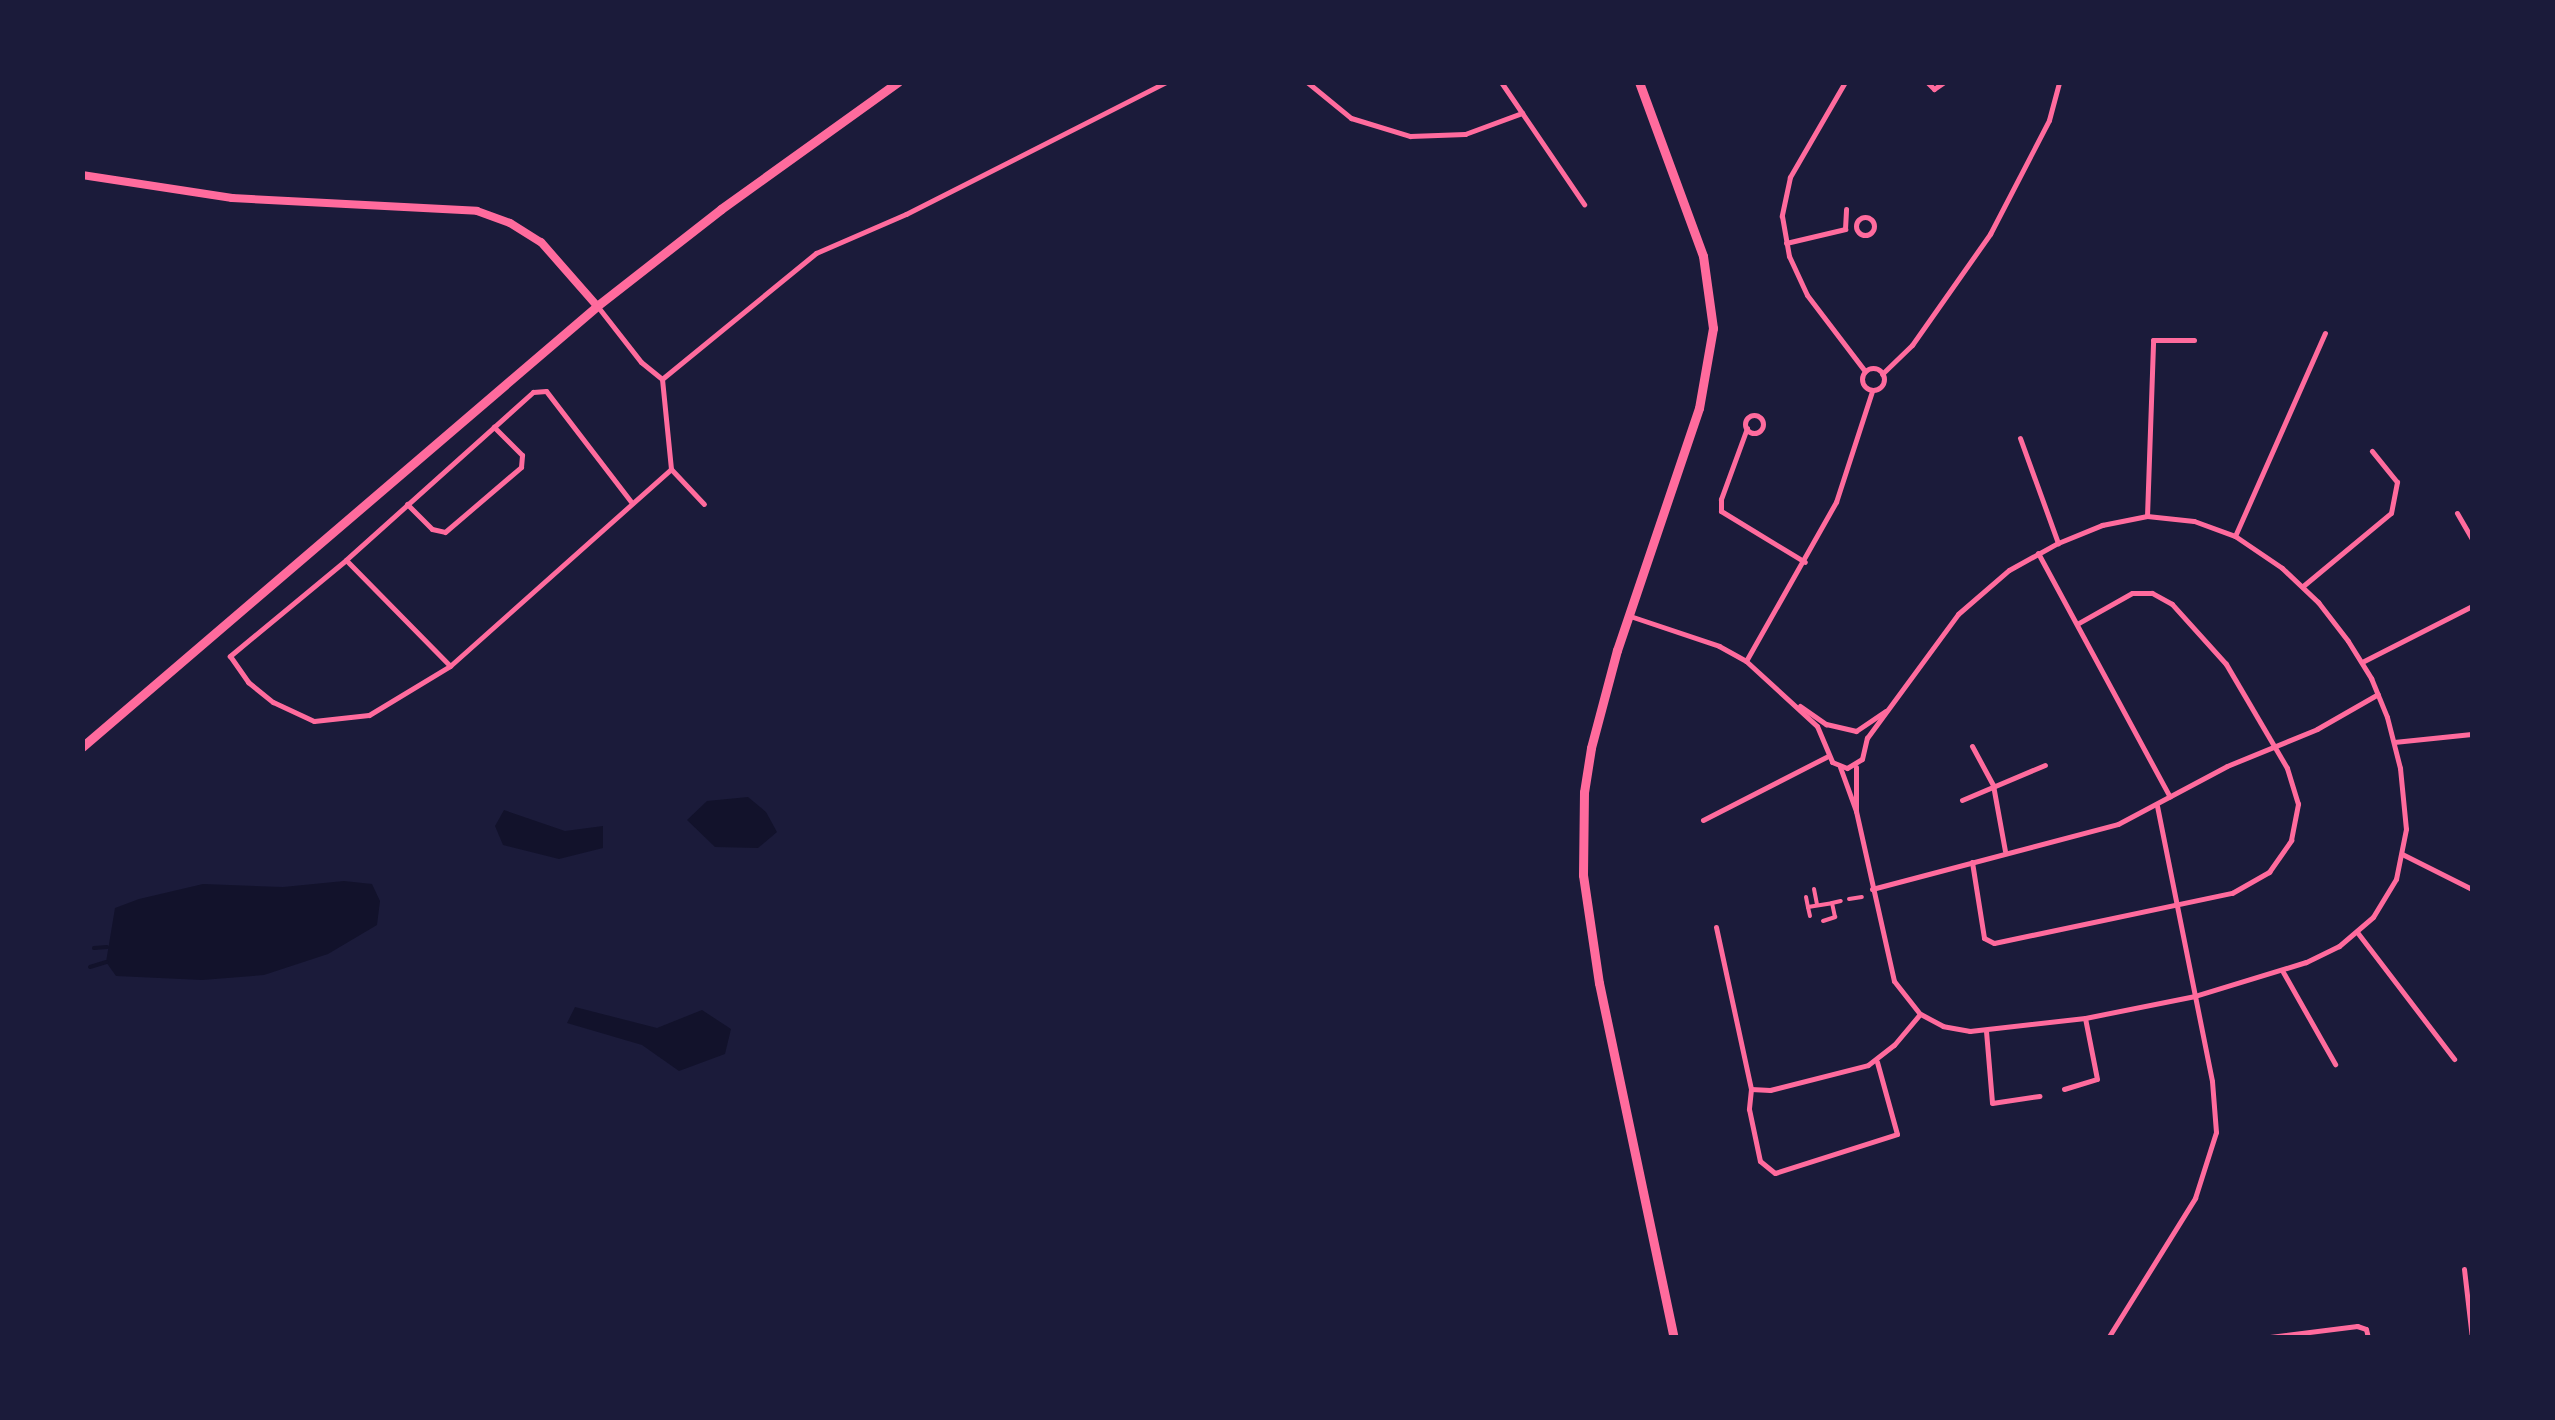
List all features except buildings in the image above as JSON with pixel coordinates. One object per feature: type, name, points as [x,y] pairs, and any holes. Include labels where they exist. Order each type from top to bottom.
[{"type":"main road","points":[[82,747],[597,306],[721,209],[898,82]]},
{"type":"main road","points":[[1638,82],[1703,256],[1713,328],[1699,408],[1628,615],[1591,748],[1584,792],[1583,875],[1599,983],[1674,1338]]},
{"type":"main road","points":[[82,175],[232,198],[478,212],[510,223],[541,242],[597,306]]},
{"type":"street","points":[[662,379],[816,253],[906,214],[1166,82]]},
{"type":"street","points":[[1308,82],[1351,118],[1410,136],[1465,134],[1522,113]]},
{"type":"street","points":[[1501,82],[1584,204]]},
{"type":"street","points":[[1845,82],[1790,178],[1782,216],[1796,275],[1819,315],[1865,371]]},
{"type":"street","points":[[1927,82],[1934,89],[1944,82]]},
{"type":"street","points":[[1746,661],[1805,562],[1848,472],[1872,391],[1882,386],[1882,374],[1912,345],[1974,260],[2049,120],[2059,82]]},
{"type":"street","points":[[1844,230],[1846,209]]},
{"type":"street","points":[[1786,243],[1856,227]]},
{"type":"street","points":[[597,306],[642,362],[662,379],[671,469],[704,504]]},
{"type":"street","points":[[2236,536],[2324,333]]},
{"type":"street","points":[[2147,516],[2152,340],[2194,340]]},
{"type":"street","points":[[1865,371],[1872,368],[1882,374]]},
{"type":"street","points":[[1865,371],[1862,381],[1872,391]]},
{"type":"street","points":[[632,503],[540,390],[230,656],[248,682],[273,702],[314,721],[369,715],[450,666],[671,469]]},
{"type":"street","points":[[407,504],[432,529],[446,532],[521,467],[522,455],[494,428]]},
{"type":"street","points":[[1746,428],[1721,499],[1722,512],[1805,562]]},
{"type":"street","points":[[2020,438],[2058,542]]},
{"type":"street","points":[[2303,586],[2390,513],[2398,482],[2372,451]]},
{"type":"street","points":[[2456,513],[2472,540]]},
{"type":"street","points":[[1628,615],[1719,646],[1746,661],[1792,701],[1827,743],[1828,756],[1840,767],[1856,811],[1894,981],[1920,1014],[1953,1029],[1986,1031],[2085,1018],[2195,996],[2283,972],[2338,946],[2357,932],[2386,900],[2402,854],[2404,799],[2394,742],[2378,694],[2362,662],[2303,586],[2236,536],[2194,521],[2147,516],[2102,526],[2038,552],[1983,590],[1958,614],[1865,744],[1857,764],[1856,811]]},
{"type":"street","points":[[2038,552],[2170,796]]},
{"type":"street","points":[[346,560],[450,666]]},
{"type":"street","points":[[1972,862],[1984,938],[1994,943],[2252,884],[2282,856],[2291,840],[2298,804],[2276,749],[2226,664],[2168,600],[2147,592],[2132,593],[2077,624]]},
{"type":"street","points":[[2362,662],[2472,606]]},
{"type":"street","points":[[1872,889],[2004,851],[2118,824],[2226,766],[2276,749],[2378,694]]},
{"type":"street","points":[[1792,701],[1840,729],[1856,731],[1892,706]]},
{"type":"street","points":[[1827,743],[1840,729]]},
{"type":"street","points":[[1856,731],[1865,744]]},
{"type":"street","points":[[2394,742],[2472,734]]},
{"type":"street","points":[[1972,746],[1993,785],[2004,851]]},
{"type":"street","points":[[1702,820],[1828,756]]},
{"type":"street","points":[[1840,767],[1857,764]]},
{"type":"street","points":[[1962,800],[2045,765]]},
{"type":"street","points":[[2108,1338],[2195,1198],[2214,1148],[2216,1108],[2157,805]]},
{"type":"street","points":[[2402,854],[2472,887]]},
{"type":"street","points":[[1814,889],[1817,905]]},
{"type":"street","points":[[1806,896],[1810,916]]},
{"type":"street","points":[[1850,900],[1862,897]]},
{"type":"street","points":[[1808,907],[1841,901]]},
{"type":"street","points":[[1823,920],[1835,916],[1832,902]]},
{"type":"street","points":[[1716,927],[1751,1089],[1749,1109],[1760,1162],[1775,1173],[1897,1134],[1877,1062]]},
{"type":"street","points":[[2357,932],[2454,1059]]},
{"type":"street","points":[[2283,972],[2335,1064]]},
{"type":"street","points":[[1751,1089],[1770,1090],[1877,1062],[1920,1014]]},
{"type":"street","points":[[2064,1089],[2097,1079],[2085,1018]]},
{"type":"street","points":[[1986,1031],[1992,1103],[2039,1096]]},
{"type":"street","points":[[2464,1269],[2472,1338]]},
{"type":"street","points":[[2262,1338],[2357,1326],[2366,1329],[2368,1338]]},
{"type":"shaded area","points":[[748,797],[766,812],[777,832],[758,848],[715,847],[687,820],[707,801]]},
{"type":"shaded area","points":[[504,810],[565,831],[603,826],[603,848],[559,859],[503,845],[495,826]]},
{"type":"shaded area","points":[[344,881],[372,884],[380,901],[377,925],[328,954],[264,975],[202,980],[116,976],[106,962],[115,908],[139,899],[203,884],[283,887]]},
{"type":"shaded area","points":[[575,1007],[657,1028],[702,1010],[731,1029],[725,1054],[679,1071],[642,1045],[567,1023]]},
{"type":"waterway","points":[[94,948],[107,947]]},
{"type":"waterway","points":[[90,967],[106,962]]}]
